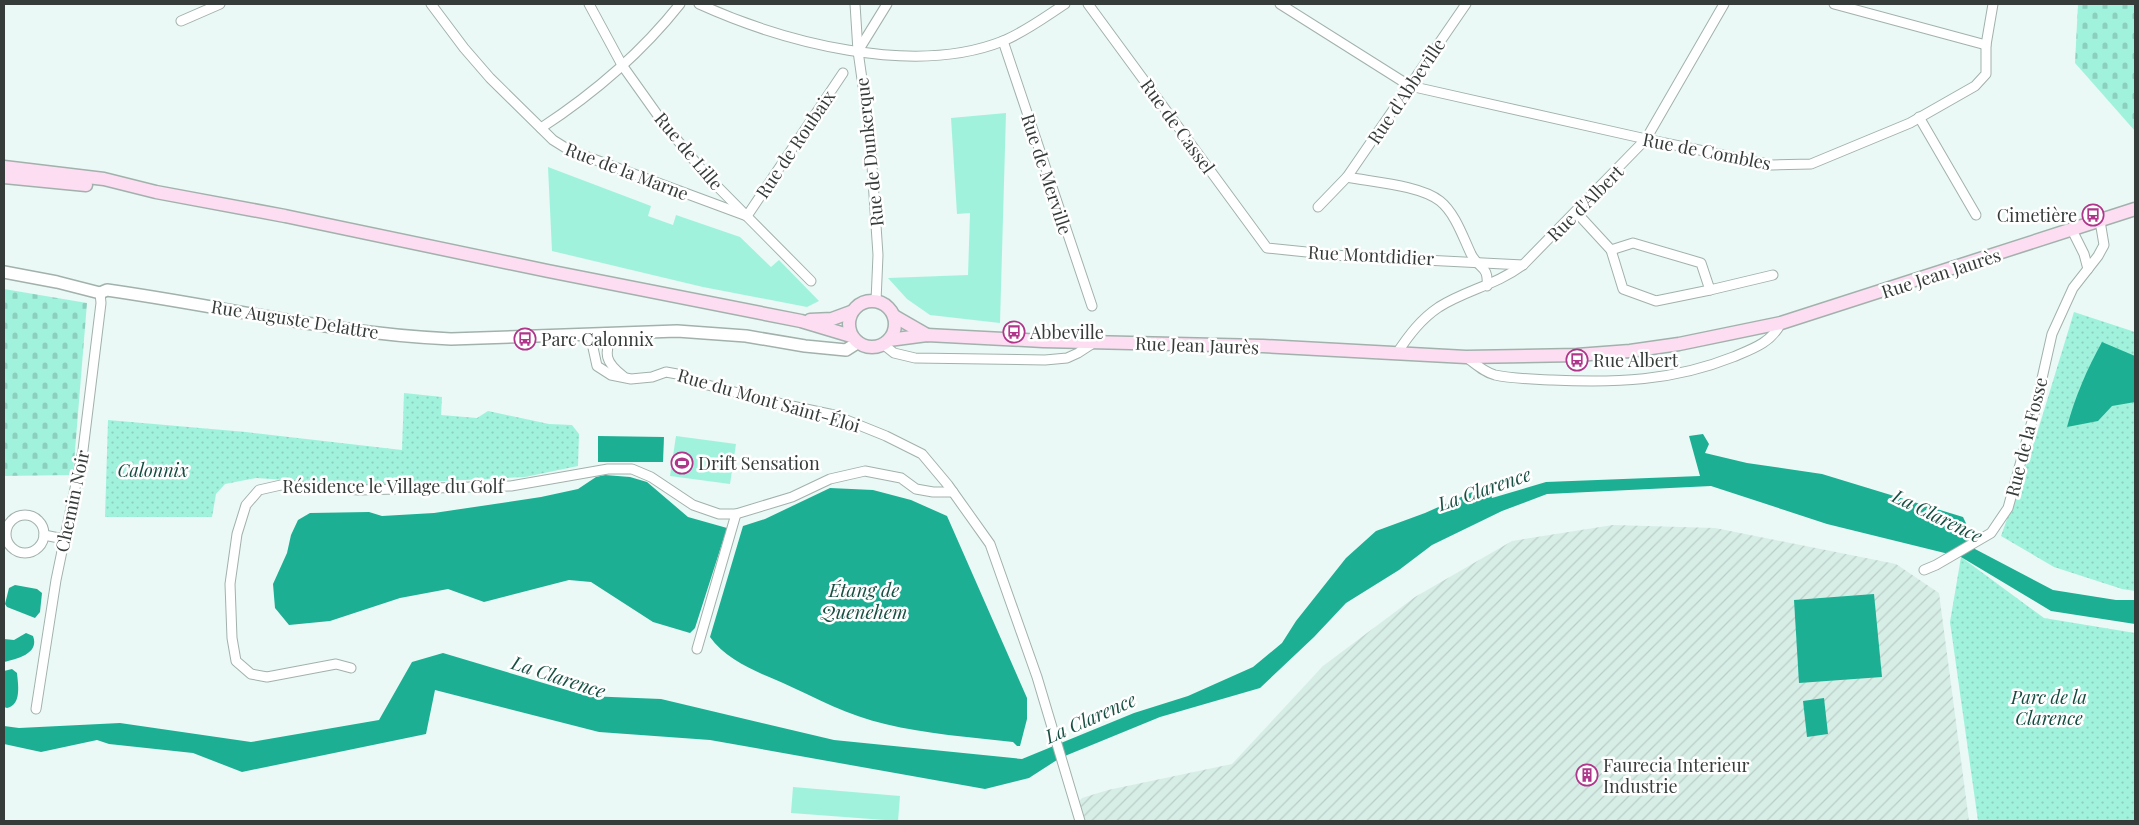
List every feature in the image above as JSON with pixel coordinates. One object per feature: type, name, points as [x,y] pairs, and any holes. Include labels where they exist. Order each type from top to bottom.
[{"type":"main road","points":[[4,167],[104,179],[156,192],[285,216],[548,271],[802,321],[873,348],[886,343],[895,329],[894,316],[887,306],[876,301],[862,303],[851,312],[832,319],[802,321]]},
{"type":"main road","points":[[4,177],[156,192]]},
{"type":"main road","name":"Rue Jean Jaurès","points":[[886,343],[927,334],[1095,342],[1263,346],[1466,357],[1577,355],[1630,351],[1679,344],[1781,323],[2135,209]]},
{"type":"main road","points":[[851,312],[848,322],[854,340]]},
{"type":"main road","name":"Rue Jean Jaurès","points":[[894,316],[927,334]]},
{"type":"street","points":[[182,21],[220,4]]},
{"type":"street","name":"Rue de la Marne","points":[[431,4],[464,48],[490,78],[553,140],[569,150],[747,216]]},
{"type":"street","name":"Rue de Lille","points":[[589,4],[622,65],[688,154],[707,176],[811,281]]},
{"type":"street","points":[[541,128],[581,99],[622,65],[663,26],[680,4]]},
{"type":"street","points":[[698,4],[778,35],[858,51],[925,57],[960,53],[1003,41],[1039,22],[1065,4]]},
{"type":"street","name":"Rue de Dunkerque","points":[[855,4],[858,51],[870,136],[878,254],[876,301]]},
{"type":"street","points":[[858,51],[887,4]]},
{"type":"street","name":"Rue de Cassel","points":[[1088,4],[1268,248]]},
{"type":"street","name":"Rue de Combles","points":[[1280,4],[1410,86],[1772,165],[1811,164],[1910,123],[1975,86],[1986,74],[1986,45]]},
{"type":"street","name":"Rue d'Abbeville","points":[[1318,207],[1347,177],[1466,4]]},
{"type":"street","name":"Rue d'Albert","points":[[1397,353],[1414,327],[1439,307],[1506,277],[1523,265],[1646,139],[1724,4]]},
{"type":"street","points":[[1834,4],[1986,45],[1993,4]]},
{"type":"street","name":"Rue de Merville","points":[[1003,41],[1092,306]]},
{"type":"street","name":"Rue de Roubaix","points":[[747,216],[843,72]]},
{"type":"street","points":[[1919,117],[1976,215]]},
{"type":"street","points":[[1347,177],[1412,188],[1439,201],[1453,218],[1475,261],[1486,269],[1488,275],[1487,286]]},
{"type":"street","points":[[1576,212],[1611,250],[1623,289],[1656,301],[1773,275]]},
{"type":"street","name":"Rue de la Fosse","points":[[1924,570],[1991,533],[2008,508],[2034,414],[2052,334],[2073,288],[2104,245],[2100,221]]},
{"type":"street","points":[[2072,230],[2084,254],[2088,269]]},
{"type":"street","points":[[1611,250],[1633,244],[1701,263],[1710,290]]},
{"type":"street","name":"Rue Montdidier","points":[[1268,248],[1346,256],[1475,261],[1523,265]]},
{"type":"street","name":"Rue Auguste Delattre","points":[[4,272],[57,282],[100,293],[107,290],[299,321],[420,337],[451,338],[677,331],[746,336],[805,346],[846,350],[854,340]]},
{"type":"street","name":"Chemin Noir","points":[[36,709],[64,539],[84,450],[101,303],[100,293]]},
{"type":"street","points":[[1466,357],[1480,368],[1494,375],[1578,381],[1621,381],[1660,378],[1703,369],[1759,346],[1776,333],[1781,323]]},
{"type":"street","points":[[611,333],[606,356],[611,366],[625,378]]},
{"type":"street","name":"Rue du Mont Saint-Éloi","points":[[590,334],[597,366],[611,375],[631,379],[652,377],[666,372],[677,374],[696,382],[773,402],[834,415],[886,436],[922,454],[953,492],[990,544],[1037,677],[1080,821]]},
{"type":"street","points":[[886,343],[894,353],[915,358],[1045,360],[1067,358],[1095,342]]},
{"type":"street","name":"Résidence le Village du Golf","points":[[351,668],[336,664],[267,677],[251,674],[236,661],[232,638],[232,575],[237,534],[246,505],[259,490],[281,485],[359,490],[511,486],[543,482],[608,469],[632,469],[650,477],[692,506],[719,514],[736,514],[792,497],[830,479],[865,471],[901,478],[916,489],[933,492],[953,492]]},
{"type":"street","points":[[697,649],[736,514]]},
{"type":"street","points":[[24,515],[32,516],[38,521],[43,527],[44,535],[42,543],[30,553],[22,553],[15,550],[9,545],[6,537],[10,522],[16,517],[24,515]]},
{"type":"street","points":[[44,535],[64,539]]},
{"type":"shaded area","points":[[1613,525],[1715,528],[1896,564],[1939,593],[1969,821],[1080,821],[1076,805],[1082,798],[1108,790],[1232,764],[1323,666],[1415,597],[1512,541]]},
{"type":"green space","points":[[2078,4],[2135,4],[2135,131],[2075,63]]},
{"type":"green space","points":[[1006,113],[1000,323],[930,315],[907,299],[888,278],[968,275],[970,213],[957,214],[951,118]]},
{"type":"green space","points":[[548,167],[651,206],[648,216],[673,225],[676,215],[740,237],[771,267],[779,260],[819,301],[807,307],[703,287],[552,251]]},
{"type":"green space","points":[[4,289],[87,303],[73,475],[4,476]]},
{"type":"green space","points":[[2074,312],[2135,332],[2135,591],[2122,589],[2054,567],[2001,536],[2035,440]]},
{"type":"green space","name":"Calonnix","points":[[404,393],[442,397],[441,415],[477,418],[488,411],[549,424],[572,425],[579,434],[578,466],[525,477],[364,485],[256,478],[225,484],[216,494],[212,517],[105,517],[108,420],[246,432],[402,450]]},
{"type":"green space","points":[[676,436],[736,444],[730,484],[670,476]]},
{"type":"green space","name":"Parc de la Clarence","points":[[1961,557],[2044,618],[2135,633],[2135,821],[1978,821],[1950,622]]},
{"type":"green space","points":[[793,787],[900,796],[898,821],[791,813]]},
{"type":"water","points":[[2102,342],[2135,356],[2135,402],[2112,406],[2098,421],[2067,427],[2082,383]]},
{"type":"water","name":"La Clarence","points":[[1703,434],[1709,444],[1705,453],[1747,463],[1822,474],[1963,517],[1973,538],[1975,549],[2053,590],[2116,600],[2135,600],[2135,624],[2051,611],[1961,557],[1827,524],[1711,486],[1547,494],[1502,511],[1432,545],[1399,570],[1346,603],[1314,637],[1260,688],[1160,717],[1060,758],[1029,778],[985,789],[710,740],[599,732],[435,690],[426,734],[242,772],[193,753],[109,744],[97,740],[41,752],[4,744],[4,726],[19,728],[120,723],[251,742],[379,720],[412,662],[443,653],[587,696],[661,699],[834,740],[1022,759],[1134,713],[1188,696],[1253,667],[1282,643],[1296,621],[1346,558],[1376,531],[1425,513],[1488,485],[1492,498],[1546,482],[1700,476],[1689,436]]},
{"type":"water","points":[[598,436],[664,437],[663,462],[598,462]]},
{"type":"water","points":[[605,475],[630,477],[647,482],[688,517],[727,528],[695,628],[690,633],[653,622],[591,582],[569,580],[484,602],[448,589],[400,598],[330,621],[289,625],[275,608],[273,584],[287,553],[291,535],[298,520],[310,513],[369,512],[382,516],[434,513],[541,497],[578,489],[596,477]]},
{"type":"water","name":"Étang de Quenehem","points":[[830,488],[873,490],[911,500],[947,516],[1027,698],[1027,719],[1020,746],[1013,742],[948,735],[872,721],[833,706],[733,659],[710,637],[743,526],[765,519]]},
{"type":"water","points":[[15,585],[37,589],[42,593],[40,612],[35,618],[7,607],[5,604],[9,588]]},
{"type":"water","points":[[1874,594],[1882,677],[1799,683],[1794,600]]},
{"type":"water","points":[[26,633],[33,636],[33,647],[30,651],[26,655],[4,662],[4,639],[14,640]]},
{"type":"water","points":[[12,669],[17,673],[18,694],[15,703],[7,708],[4,707],[4,671]]},
{"type":"water","points":[[1824,698],[1828,734],[1807,737],[1803,701]]},
{"type":"place","name":"Cimetière","points":[[2093,215]]},
{"type":"place","name":"Abbeville","points":[[1014,332]]},
{"type":"place","name":"Parc Calonnix","points":[[525,339]]},
{"type":"place","name":"Rue Albert","points":[[1577,360]]},
{"type":"place","name":"Drift Sensation","points":[[682,463]]},
{"type":"place","name":"Faurecia Interieur Industrie","points":[[1587,775]]}]
